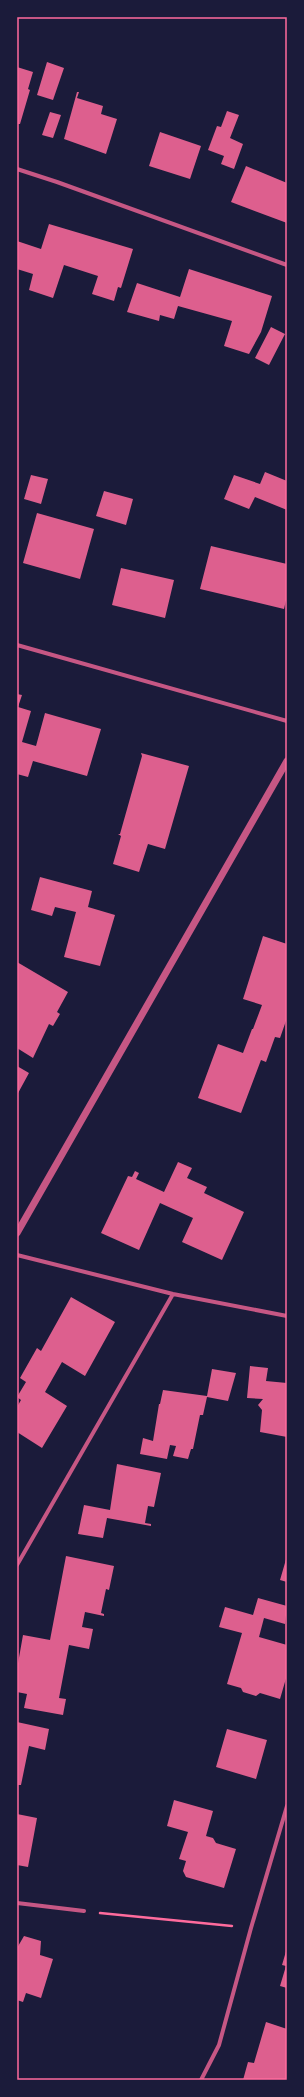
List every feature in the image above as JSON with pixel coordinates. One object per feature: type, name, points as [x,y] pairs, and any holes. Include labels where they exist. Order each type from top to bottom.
[{"type":"street","points":[[17,169],[65,184],[287,265]]},
{"type":"street","points":[[17,645],[287,721]]},
{"type":"street","points":[[17,1233],[287,761]]},
{"type":"street","points":[[17,1255],[174,1294],[287,1316]]},
{"type":"street","points":[[17,1565],[174,1294]]},
{"type":"street","points":[[201,2080],[219,2045],[250,1928],[287,1806]]},
{"type":"street","points":[[17,1903],[84,1911]]},
{"type":"path","points":[[84,1911],[250,1928]]},
{"type":"building","points":[[47,62],[64,68],[53,100],[37,95]]},
{"type":"building","points":[[17,67],[33,72],[28,89],[30,90],[20,124],[17,124]]},
{"type":"building","points":[[77,92],[79,92],[77,98],[103,106],[101,114],[117,119],[106,154],[64,139]]},
{"type":"building","points":[[227,111],[239,115],[230,138],[243,144],[234,169],[221,164],[224,156],[208,150],[217,126],[221,127]]},
{"type":"building","points":[[50,112],[61,115],[53,138],[42,135]]},
{"type":"building","points":[[160,132],[201,146],[190,179],[149,166]]},
{"type":"building","points":[[246,166],[287,183],[287,223],[231,202]]},
{"type":"building","points":[[49,224],[133,249],[121,288],[118,287],[114,301],[92,294],[98,276],[64,265],[53,298],[29,290],[33,274],[17,269],[17,241],[41,249]]},
{"type":"building","points":[[189,269],[272,296],[261,332],[249,354],[224,346],[232,321],[178,306],[174,319],[160,315],[159,321],[127,312],[137,283],[180,297]]},
{"type":"building","points":[[271,327],[285,334],[269,365],[255,358]]},
{"type":"building","points":[[265,472],[287,481],[287,510],[255,497],[249,509],[224,499],[234,475],[260,484]]},
{"type":"building","points":[[31,475],[48,479],[41,504],[24,499]]},
{"type":"building","points":[[104,491],[133,499],[126,525],[96,516]]},
{"type":"building","points":[[37,513],[94,529],[80,579],[23,563]]},
{"type":"building","points":[[211,546],[287,564],[287,596],[284,609],[200,589]]},
{"type":"building","points":[[121,568],[174,580],[165,618],[112,605]]},
{"type":"building","points":[[17,694],[22,695],[18,707],[31,711],[22,742],[36,746],[45,713],[101,729],[87,776],[33,761],[28,777],[17,774]]},
{"type":"building","points":[[141,753],[189,766],[165,849],[148,844],[139,872],[113,864],[121,836],[118,834],[120,834],[142,756]]},
{"type":"building","points":[[40,877],[92,891],[88,907],[115,915],[100,966],[64,957],[76,912],[55,907],[52,916],[31,910]]},
{"type":"building","points":[[263,936],[287,944],[287,1018],[280,1038],[275,1037],[266,1062],[261,1060],[241,1113],[198,1098],[218,1044],[243,1053],[253,1029],[262,1005],[243,999]]},
{"type":"building","points":[[17,962],[68,992],[57,1012],[60,1014],[53,1026],[49,1024],[33,1058],[17,1048]]},
{"type":"building","points":[[17,1066],[29,1073],[17,1095]]},
{"type":"building","points":[[178,1162],[192,1168],[187,1178],[207,1187],[204,1193],[244,1212],[222,1260],[182,1242],[193,1218],[160,1203],[139,1250],[101,1233],[128,1176],[132,1177],[135,1171],[139,1173],[136,1179],[164,1192]]},
{"type":"building","points":[[71,1297],[115,1322],[85,1376],[62,1362],[45,1392],[67,1406],[42,1448],[17,1432],[17,1407],[21,1400],[17,1397],[26,1382],[20,1378],[37,1348],[41,1351]]},
{"type":"building","points":[[250,1366],[268,1368],[266,1381],[287,1383],[287,1437],[260,1432],[262,1410],[258,1405],[263,1399],[247,1398]]},
{"type":"building","points":[[212,1369],[236,1373],[228,1401],[207,1397],[203,1415],[200,1415],[193,1449],[191,1449],[188,1459],[173,1456],[176,1446],[170,1445],[167,1459],[140,1454],[143,1438],[153,1441],[159,1404],[163,1390],[207,1396]]},
{"type":"building","points":[[117,1464],[161,1473],[154,1507],[148,1506],[145,1523],[151,1524],[151,1526],[107,1518],[103,1538],[78,1534],[84,1505],[110,1510]]},
{"type":"building","points":[[66,1556],[114,1566],[109,1590],[106,1589],[101,1613],[104,1614],[104,1616],[85,1612],[82,1627],[93,1629],[89,1649],[69,1645],[59,1698],[66,1699],[63,1715],[24,1708],[27,1694],[17,1692],[17,1669],[23,1635],[50,1640]]},
{"type":"building","points":[[287,1556],[287,1582],[280,1580]]},
{"type":"building","points":[[258,1598],[287,1606],[285,1624],[264,1618],[259,1637],[287,1645],[287,1675],[280,1699],[260,1693],[256,1696],[243,1692],[241,1688],[227,1684],[242,1633],[219,1627],[225,1607],[253,1615]]},
{"type":"building","points":[[17,1722],[49,1729],[45,1750],[29,1746],[21,1785],[17,1785]]},
{"type":"building","points":[[227,1729],[267,1740],[256,1779],[216,1767]]},
{"type":"building","points":[[174,1800],[213,1811],[206,1836],[213,1838],[216,1843],[236,1849],[224,1888],[186,1877],[183,1871],[186,1861],[179,1859],[188,1832],[167,1826]]},
{"type":"building","points":[[17,1814],[37,1818],[28,1867],[17,1865]]},
{"type":"building","points":[[24,1936],[41,1941],[40,1955],[53,1959],[41,1998],[26,1993],[23,2002],[17,2000],[17,1948]]},
{"type":"building","points":[[287,1948],[287,1988],[280,1986],[286,1966],[282,1965]]},
{"type":"building","points":[[266,2022],[287,2029],[287,2080],[243,2080],[248,2062],[254,2063]]}]
